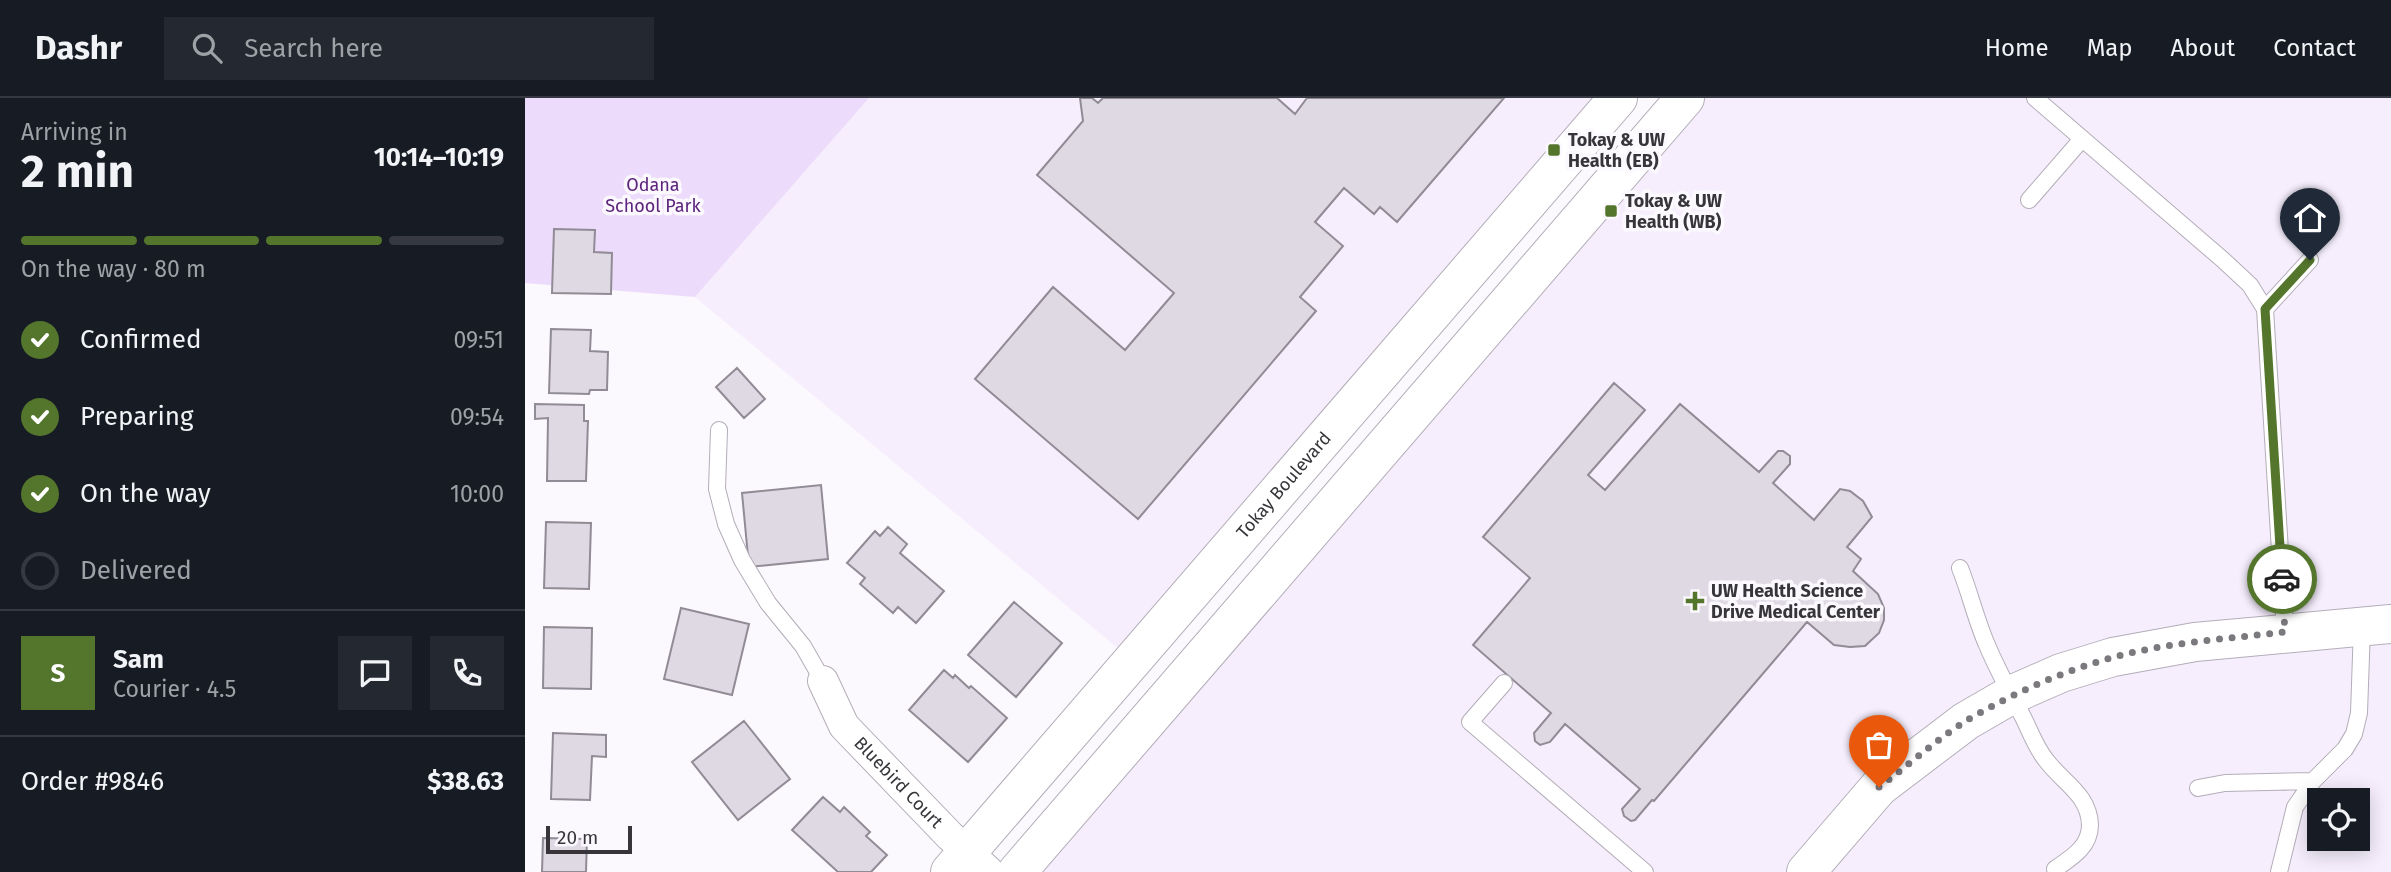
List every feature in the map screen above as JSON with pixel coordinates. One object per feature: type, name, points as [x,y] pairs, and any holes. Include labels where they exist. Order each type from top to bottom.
[{"type":"street","name":"Tokay Boulevard","points":[[969,865],[1618,98]]},
{"type":"street","points":[[1017,872],[1685,98]]},
{"type":"street","points":[[1806,872],[1879,787],[1966,721],[2011,695],[2061,673],[2113,657],[2195,642],[2377,626]]},
{"type":"street","name":"Bluebird Court","points":[[823,681],[843,726],[969,865]]},
{"type":"lane","points":[[2035,98],[2250,285],[2265,309],[2285,632]]},
{"type":"lane","points":[[2029,200],[2082,139]]},
{"type":"lane","points":[[2265,309],[2310,260]]},
{"type":"lane","points":[[719,430],[717,489],[726,524],[742,561],[768,603],[803,646],[823,681]]},
{"type":"lane","points":[[1960,568],[1986,643],[2045,760],[2076,791],[2088,812],[2090,828],[2086,841],[2077,854],[2055,869]]},
{"type":"lane","points":[[2279,872],[2295,807],[2313,781],[2345,749],[2354,734],[2377,626]]},
{"type":"lane","points":[[1504,683],[1470,723],[1645,872]]},
{"type":"lane","points":[[2198,788],[2225,783],[2313,781]]},
{"type":"shaded area","points":[[869,98],[1618,98],[1132,660],[695,297]]},
{"type":"shaded area","points":[[1685,98],[2391,98],[2391,872],[1017,872]]},
{"type":"green space","name":"Odana School Park","points":[[525,98],[869,98],[695,297],[525,283]]},
{"type":"building","points":[[1080,98],[1092,98],[1098,103],[1103,98],[1277,98],[1295,114],[1307,98],[1504,98],[1397,222],[1380,207],[1374,214],[1344,188],[1315,222],[1343,246],[1300,297],[1316,311],[1138,519],[975,379],[1053,287],[1125,350],[1174,293],[1037,175],[1083,121]]},
{"type":"building","points":[[554,229],[595,230],[594,252],[612,253],[611,294],[552,293]]},
{"type":"building","points":[[551,329],[591,330],[590,351],[608,352],[607,390],[590,390],[589,394],[549,393]]},
{"type":"building","points":[[737,368],[765,399],[744,418],[716,387]]},
{"type":"building","name":"UW Health Science Drive Medical Center","points":[[1614,383],[1645,410],[1588,475],[1605,490],[1680,404],[1759,472],[1778,451],[1790,456],[1790,464],[1773,483],[1814,520],[1840,489],[1850,491],[1863,501],[1872,517],[1847,547],[1861,559],[1853,571],[1878,594],[1884,608],[1884,620],[1879,633],[1865,646],[1834,645],[1807,622],[1654,801],[1631,821],[1624,816],[1622,809],[1640,789],[1565,724],[1550,742],[1540,745],[1535,741],[1534,733],[1551,713],[1473,645],[1530,578],[1483,537]]},
{"type":"building","points":[[535,404],[584,405],[584,421],[588,421],[586,481],[547,481],[548,418],[535,419]]},
{"type":"building","points":[[821,485],[828,559],[749,567],[742,493]]},
{"type":"building","points":[[546,522],[591,523],[589,589],[544,588]]},
{"type":"building","points":[[888,527],[907,544],[900,553],[944,591],[916,623],[898,607],[893,613],[860,584],[865,578],[847,563],[875,531],[880,536]]},
{"type":"building","points":[[1014,602],[1062,643],[1016,697],[968,655]]},
{"type":"building","points":[[681,608],[749,624],[732,695],[664,679]]},
{"type":"building","points":[[544,627],[592,628],[591,689],[543,688]]},
{"type":"building","points":[[944,670],[953,678],[955,675],[969,688],[971,686],[1007,718],[968,762],[909,710]]},
{"type":"building","points":[[744,721],[790,779],[738,820],[692,762]]},
{"type":"building","points":[[553,733],[606,735],[606,757],[592,756],[590,800],[551,799]]},
{"type":"building","points":[[823,797],[840,812],[844,807],[870,832],[866,836],[887,855],[871,872],[838,872],[792,830]]},
{"type":"building","points":[[543,838],[587,839],[586,872],[542,872]]},
{"type":"way so far","points":[[1879,787],[1966,721],[2011,695],[2061,673],[2113,657],[2195,642],[2285,632],[2282,579]]},
{"type":"place","name":"Tokay & UW Health (EB)","points":[[1554,150]]},
{"type":"place","name":"Tokay & UW Health (WB)","points":[[1611,211]]},
{"type":"place","name":"UW Health Science Drive Medical Center","points":[[1695,601]]},
{"type":"route","points":[[2282,579],[2265,309],[2310,260]]}]
